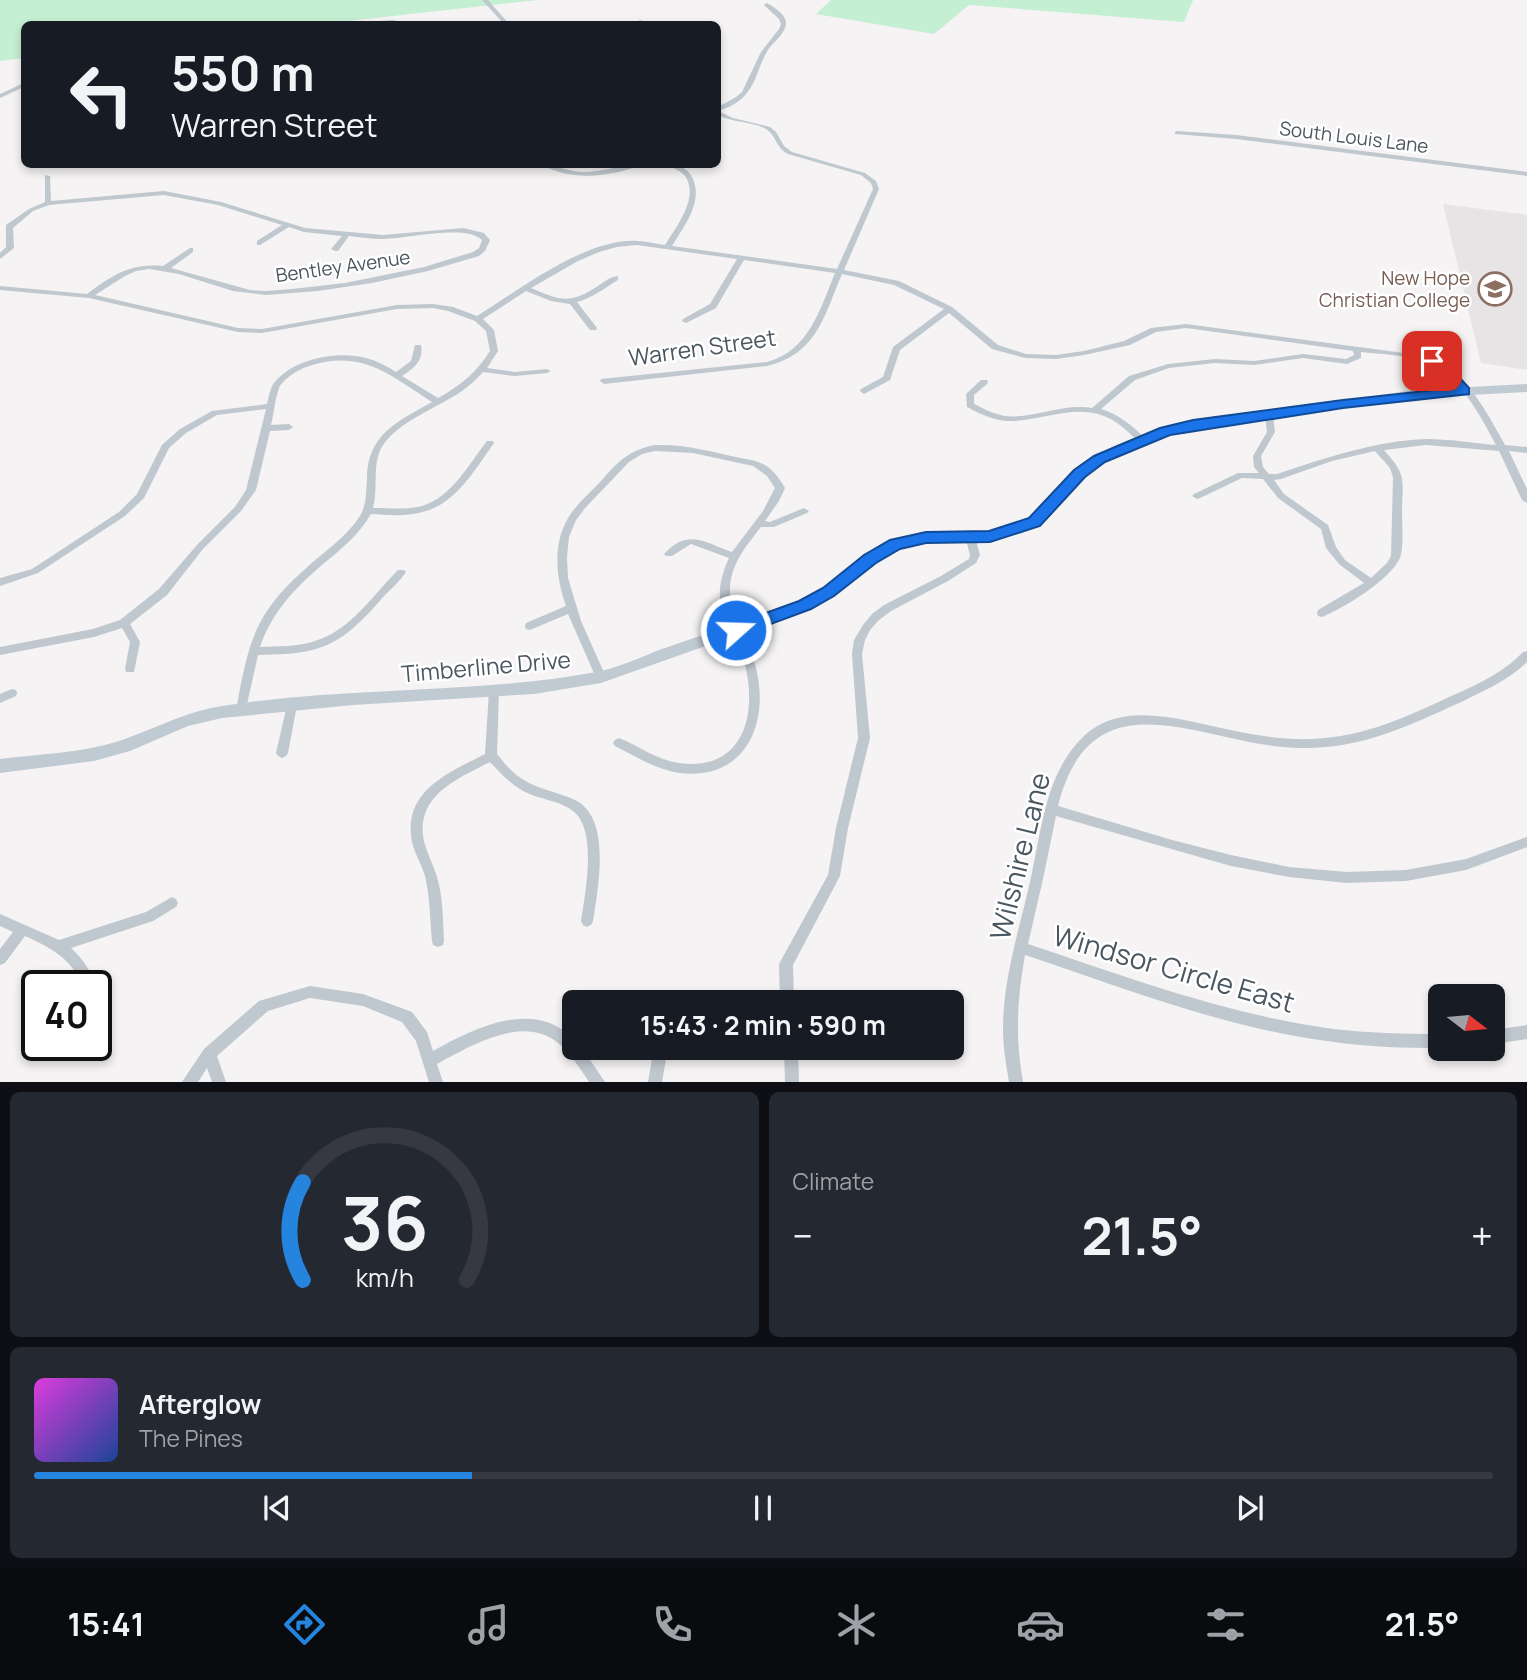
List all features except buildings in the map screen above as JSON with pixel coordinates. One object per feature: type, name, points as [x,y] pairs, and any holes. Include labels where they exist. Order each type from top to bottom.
[{"type":"street","points":[[485,0],[505,21]]},
{"type":"street","points":[[721,109],[747,92],[764,53],[781,33],[782,20],[776,11],[766,5]]},
{"type":"street","points":[[0,96],[21,86]]},
{"type":"street","name":"Warren Street","points":[[604,381],[782,360],[799,349],[811,336],[842,272],[874,194],[874,182],[863,174],[786,151],[778,145],[774,134],[768,129],[734,122],[721,113]]},
{"type":"street","name":"South Louis Lane","points":[[1177,133],[1236,137],[1527,174]]},
{"type":"street","points":[[551,168],[561,173],[582,176],[621,168]]},
{"type":"street","points":[[668,246],[690,209],[693,194],[686,172],[677,168]]},
{"type":"street","points":[[47,176],[48,203]]},
{"type":"street","points":[[126,197],[128,187]]},
{"type":"street","name":"Bentley Avenue","points":[[0,257],[10,247],[9,227],[31,210],[48,203],[172,194],[230,206],[286,226],[347,234],[400,237],[463,230],[481,235],[486,240],[482,249],[475,254],[417,273],[278,292],[239,291],[144,267],[133,270],[89,296]]},
{"type":"street","points":[[260,243],[286,226]]},
{"type":"street","points":[[335,249],[347,234]]},
{"type":"street","points":[[478,319],[582,256],[602,247],[629,243],[742,257],[896,283],[950,309],[995,347],[1009,353],[1041,358],[1084,353],[1126,343],[1169,326],[1186,326],[1432,361],[1444,368],[1464,391],[1503,448],[1527,500]]},
{"type":"street","points":[[163,270],[190,250]]},
{"type":"street","name":"Warren Street","points":[[686,321],[713,306],[742,257]]},
{"type":"street","points":[[527,289],[556,302],[573,302],[584,299],[615,278]]},
{"type":"street","points":[[0,288],[89,296],[238,330],[262,331],[295,327],[412,306],[450,309],[478,319],[491,330],[495,351],[483,370],[463,389],[385,436],[374,452],[367,511],[355,530],[275,604],[263,622],[253,651],[241,710]]},
{"type":"street","points":[[573,302],[593,328]]},
{"type":"street","points":[[863,391],[887,378],[900,345],[950,309]]},
{"type":"street","points":[[396,376],[416,363],[419,357],[418,347]]},
{"type":"street","points":[[1094,411],[1132,378],[1168,366],[1215,361],[1254,363],[1303,356],[1346,362],[1358,356],[1357,349]]},
{"type":"street","points":[[0,652],[94,633],[124,623],[163,592],[200,547],[238,509],[251,490],[276,385],[286,374],[309,363],[346,357],[364,360],[438,402]]},
{"type":"street","points":[[483,370],[515,374],[547,371]]},
{"type":"street","points":[[984,382],[970,394],[970,405],[995,419],[1028,418],[1083,409],[1122,421],[1142,440]]},
{"type":"street","points":[[1464,391],[1527,388]]},
{"type":"street","name":"Timberline Drive","points":[[0,765],[94,754],[124,746],[185,720],[241,710],[534,688],[601,677],[805,605],[829,592],[870,559],[895,544],[926,538],[990,537],[1034,522],[1080,473],[1100,459],[1142,440],[1193,425],[1415,394],[1464,391]]},
{"type":"street","points":[[0,583],[35,571],[122,514],[141,496],[165,447],[183,431],[215,413],[271,406]]},
{"type":"street","points":[[1269,415],[1271,432],[1257,456],[1259,467],[1281,496],[1325,527],[1331,548],[1342,562],[1370,582]]},
{"type":"street","points":[[267,428],[289,427]]},
{"type":"street","points":[[1197,496],[1241,475],[1278,477],[1330,459],[1377,448],[1426,442],[1527,450]]},
{"type":"street","points":[[367,511],[419,510],[436,503],[450,493],[490,443]]},
{"type":"street","points":[[601,677],[569,608],[562,568],[565,536],[572,520],[622,462],[634,452],[671,448],[765,468],[780,488],[775,503],[734,556],[725,584],[727,615],[749,662],[753,688],[749,730],[740,751],[731,759],[713,767],[687,769],[668,766],[619,743]]},
{"type":"street","points":[[1322,612],[1370,582],[1391,566],[1396,556],[1398,477],[1394,467],[1377,448]]},
{"type":"street","points":[[761,524],[771,525],[804,511]]},
{"type":"street","points":[[787,990],[786,964],[834,876],[842,828],[864,738],[857,654],[859,641],[874,619],[885,609],[939,582],[973,561],[975,555],[970,536]]},
{"type":"street","points":[[669,554],[685,542],[691,541],[734,556]]},
{"type":"street","points":[[253,651],[309,647],[330,640],[348,626],[401,572]]},
{"type":"street","points":[[530,626],[569,608]]},
{"type":"street","points":[[124,623],[135,642],[130,669]]},
{"type":"street","name":"Wilshire Lane","points":[[1016,1082],[1008,1016],[1021,948],[1060,781],[1073,755],[1093,736],[1114,724],[1129,720],[1158,719],[1266,741],[1345,741],[1400,726],[1506,673],[1527,655]]},
{"type":"street","points":[[494,691],[491,756],[514,780],[577,807],[586,817],[592,837],[593,867],[587,921]]},
{"type":"street","points":[[0,699],[12,693]]},
{"type":"street","points":[[282,753],[292,705]]},
{"type":"street","points":[[438,941],[432,884],[417,838],[415,825],[418,813],[433,789],[491,756]]},
{"type":"street","points":[[1053,809],[1234,862],[1299,875],[1325,877],[1355,878],[1431,873],[1494,856],[1527,842]]},
{"type":"street","points":[[60,946],[149,917],[173,903]]},
{"type":"street","points":[[0,920],[60,946],[77,961],[82,970]]},
{"type":"street","points":[[0,959],[22,930]]},
{"type":"street","name":"Windsor Circle East","points":[[1021,948],[1197,1006],[1256,1022],[1345,1037],[1428,1040]]},
{"type":"street","points":[[189,1082],[209,1054],[264,1006],[310,992],[363,1000],[407,1017],[422,1037],[436,1082]]},
{"type":"street","points":[[429,1061],[472,1039],[509,1025],[537,1026],[561,1037],[598,1082]]},
{"type":"street","points":[[1505,1035],[1527,1032]]},
{"type":"street","points":[[209,1054],[219,1082]]},
{"type":"street","points":[[655,1082],[659,1060]]},
{"type":"street","points":[[791,1060],[792,1082]]},
{"type":"shaded area","name":"New Hope Christian College","points":[[1443,204],[1527,215],[1527,370],[1481,363]]},
{"type":"green space","points":[[0,0],[538,0],[348,21],[21,21],[21,58],[0,61]]},
{"type":"green space","points":[[831,0],[1193,0],[1184,22],[969,5],[934,34],[816,14]]},
{"type":"place","name":"New Hope Christian College","points":[[1495,289]]},
{"type":"route","points":[[736,630],[805,605],[829,592],[870,559],[895,544],[926,538],[990,537],[1034,522],[1080,473],[1100,459],[1165,432],[1193,425],[1415,394],[1464,391],[1444,368],[1432,361]]}]
